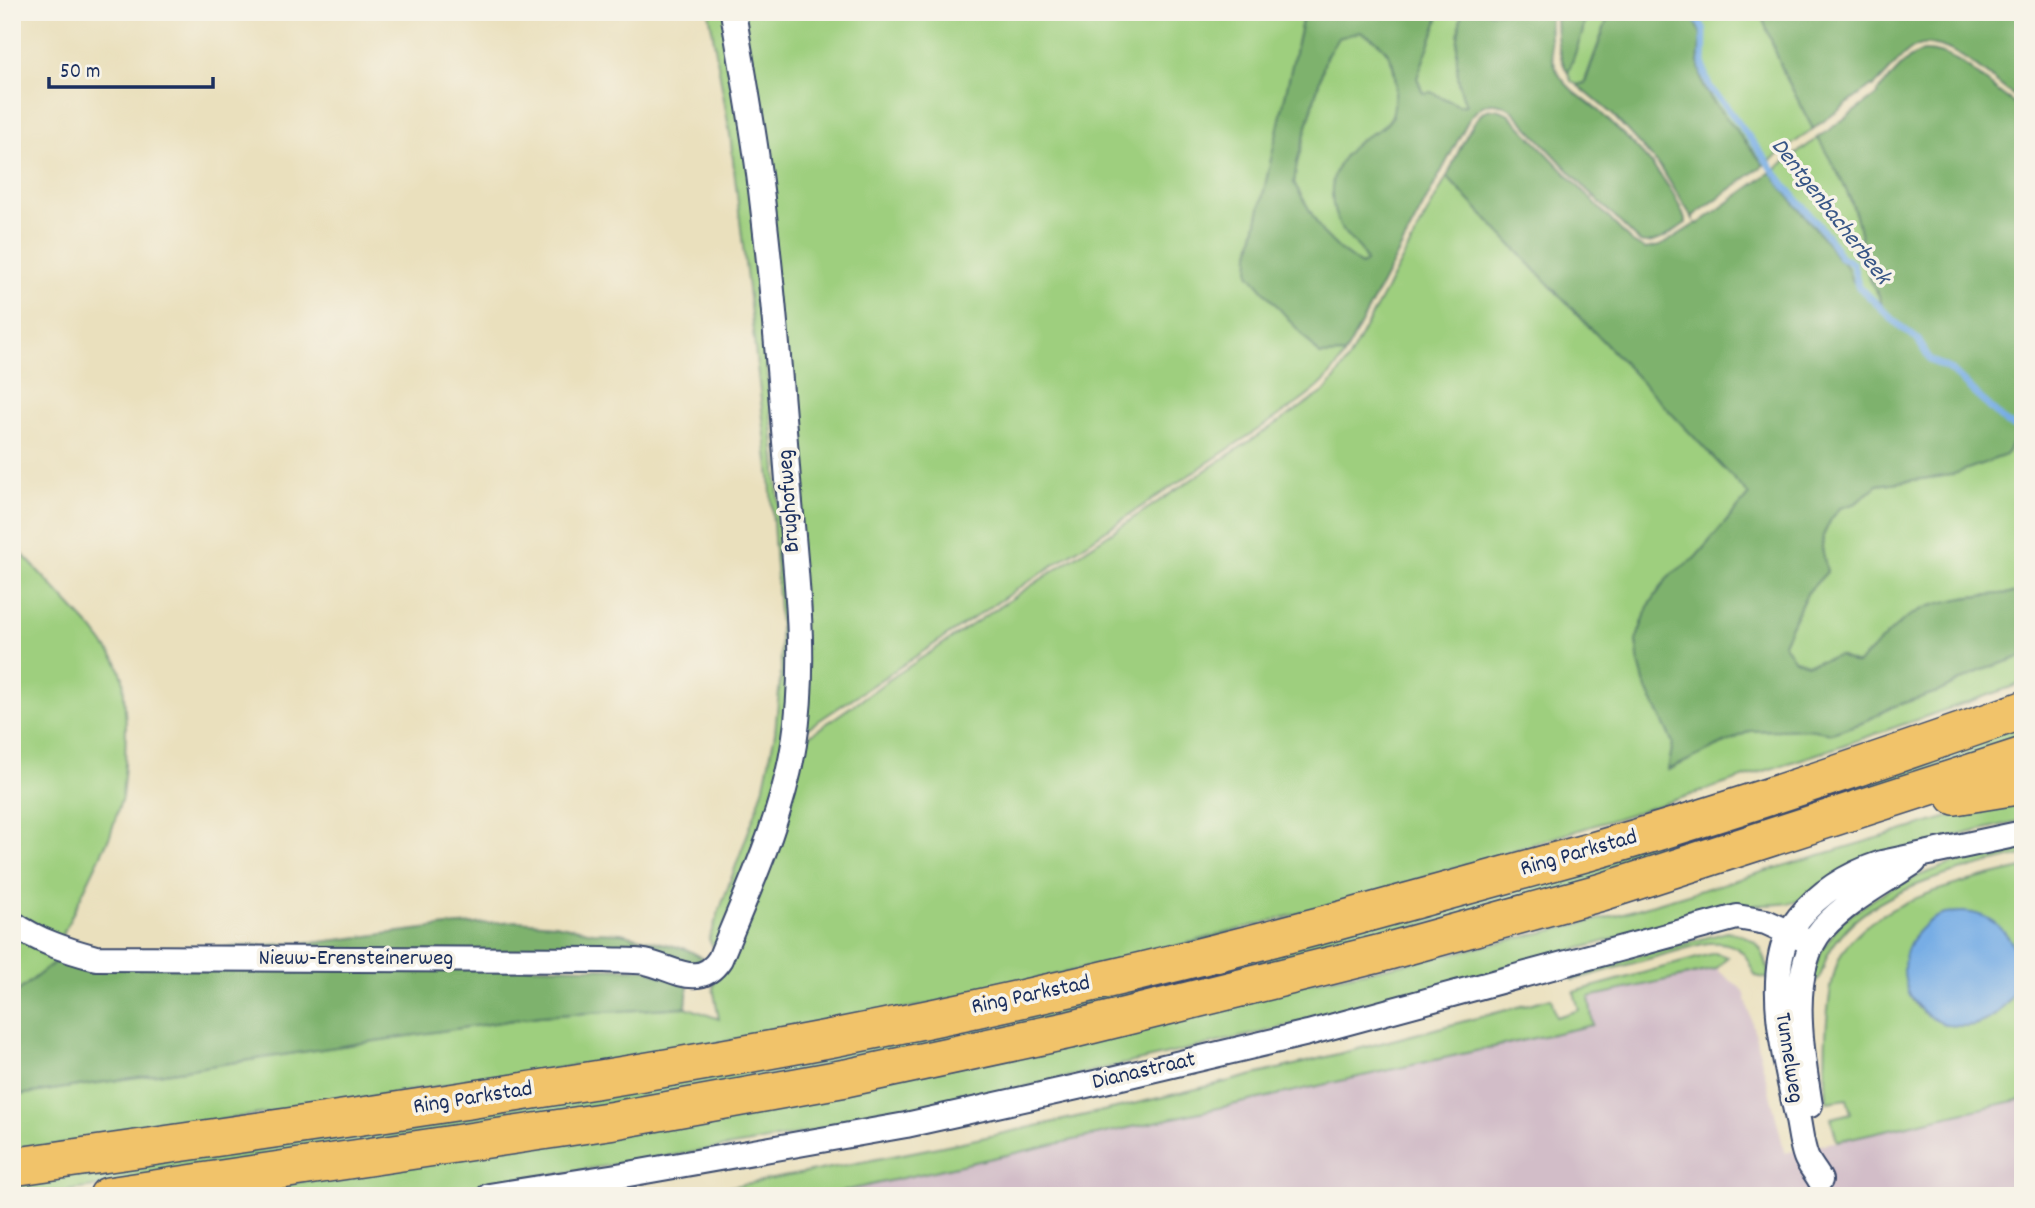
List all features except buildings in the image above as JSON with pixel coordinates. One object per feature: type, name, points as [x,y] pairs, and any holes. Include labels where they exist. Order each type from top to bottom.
[{"type":"highway","name":"Ring Parkstad","points":[[12,1167],[622,1076],[835,1038],[1116,977],[1300,932],[1589,852],[1806,784],[2023,710]]},
{"type":"highway","name":"Ring Parkstad","points":[[108,1196],[615,1120],[846,1078],[1070,1030],[1429,941],[1602,892],[2023,756]]},
{"type":"highway","points":[[1853,812],[2023,785]]},
{"type":"street","name":"Brughofweg","points":[[705,974],[713,969],[720,959],[780,803],[789,771],[799,691],[799,623],[767,241],[755,144],[733,12]]},
{"type":"street","points":[[1787,933],[1806,909],[1826,891],[1849,876],[1882,863],[2023,833]]},
{"type":"street","points":[[1812,943],[1823,928],[1844,909],[1925,855]]},
{"type":"street","name":"Dianastraat","points":[[489,1196],[906,1125],[1104,1082],[1308,1033],[1721,920],[1754,918],[1812,943]]},
{"type":"street","name":"Nieuw-Erensteinerweg","points":[[12,923],[28,934],[64,950],[96,958],[605,960],[645,962],[689,976],[705,974]]},
{"type":"street","name":"Tunnelweg","points":[[1787,933],[1780,954],[1781,1033],[1806,1157],[1822,1188]]},
{"type":"street","name":"Tunnelweg","points":[[1812,943],[1804,964],[1800,1022],[1810,1105],[1821,1153],[1822,1188]]},
{"type":"shaded area","points":[[1716,969],[1744,991],[1785,1153],[2023,1099],[2023,1196],[806,1196],[830,1194],[1593,1025],[1589,997]]},
{"type":"green space","points":[[709,12],[726,12],[749,161],[792,656],[780,777],[715,952],[709,939],[764,786],[775,733],[781,670],[770,478],[730,134]]},
{"type":"green space","points":[[741,12],[1304,12],[1250,253],[1320,355],[1345,354],[1324,381],[1298,403],[803,731]]},
{"type":"green space","points":[[1304,12],[1439,12],[1417,78],[1423,93],[1431,92],[1460,106],[1466,105],[1457,71],[1462,12],[1550,12],[1552,53],[1560,76],[1616,127],[1652,165],[1672,193],[1686,223],[1659,240],[1640,242],[1512,110],[1493,103],[1482,106],[1468,121],[1345,354],[1320,355],[1249,274],[1250,253]],"holes":[[[1360,32],[1370,37],[1390,56],[1393,65],[1396,84],[1393,114],[1386,124],[1351,148],[1338,166],[1332,187],[1337,220],[1362,253],[1366,262],[1361,265],[1322,232],[1294,183],[1326,57],[1338,38]]]},
{"type":"green space","points":[[1439,12],[1462,12],[1457,71],[1466,105],[1423,93],[1417,78]]},
{"type":"green space","points":[[1556,12],[1586,12],[1582,34],[1568,73],[1559,51]]},
{"type":"green space","points":[[1586,12],[1610,12],[1584,83],[1577,85],[1571,81],[1568,73],[1582,34]]},
{"type":"green space","points":[[1610,12],[1681,12],[1694,19],[1701,35],[1698,61],[1703,87],[1764,165],[1693,216],[1693,219],[1661,168],[1612,114],[1577,85],[1585,83]]},
{"type":"green space","points":[[1681,12],[1760,12],[1784,73],[1813,129],[1764,165],[1710,97],[1701,78],[1699,66],[1701,35]]},
{"type":"green space","points":[[1760,12],[2023,12],[2023,102],[1955,52],[1940,46],[1925,45],[1912,49],[1873,87],[1813,129],[1784,73]]},
{"type":"green space","points":[[1360,31],[1383,44],[1392,63],[1396,85],[1390,119],[1362,139],[1347,236],[1361,248],[1366,262],[1361,265],[1322,232],[1294,183],[1326,57],[1338,38]]},
{"type":"green space","points":[[1923,51],[1951,57],[1964,64],[2023,108],[2023,421],[2006,455],[1951,475],[1877,485],[1856,503],[1840,508],[1823,536],[1822,548],[1827,572],[1808,592],[1783,643],[1795,660],[1808,664],[1839,656],[1857,664],[1905,619],[1930,606],[1962,598],[2023,592],[2023,656],[1980,671],[1940,691],[1892,707],[1862,723],[1832,733],[1808,729],[1750,731],[1668,770],[1673,743],[1645,685],[1636,641],[1648,607],[1669,576],[1695,558],[1749,495],[1447,177],[1475,121],[1487,110],[1501,110],[1509,114],[1631,241],[1645,249],[1660,246],[1698,224],[1771,172],[1847,267],[1851,279],[1867,297],[1882,307],[1880,297],[1869,277],[1851,201],[1818,138],[1878,94],[1909,58]]},
{"type":"green space","points":[[1818,138],[1840,175],[1853,208],[1869,280],[1879,293],[1882,307],[1867,297],[1851,279],[1847,267],[1771,172]]},
{"type":"green space","points":[[1447,177],[1749,495],[1695,558],[1669,576],[1648,607],[1636,641],[1645,685],[1673,743],[1668,770],[1750,731],[1808,729],[1832,733],[1862,723],[1892,707],[1940,691],[1980,671],[2023,656],[2023,683],[1647,809],[1274,924],[926,1005],[672,1051],[12,1152],[12,1096],[540,1016],[686,1007],[719,1019],[714,982],[725,971],[802,741],[896,675],[1324,392],[1349,358]]},
{"type":"green space","points":[[2023,421],[2023,592],[1968,597],[1906,618],[1857,664],[1839,656],[1808,664],[1794,660],[1783,643],[1808,592],[1827,572],[1822,548],[1823,536],[1840,508],[1856,503],[1877,485],[1951,475],[2006,455]]},
{"type":"green space","points":[[12,543],[93,630],[117,662],[123,678],[126,726],[122,797],[110,836],[59,942],[12,916]]},
{"type":"green space","points":[[2023,721],[2023,741],[1603,880],[905,1055],[266,1162],[32,1196],[12,1196],[12,1181],[657,1084]]},
{"type":"green space","points":[[2023,795],[2023,820],[1956,836],[1795,902],[1726,907],[1490,974],[1272,1030],[928,1109],[751,1143],[418,1196],[228,1196],[1418,961],[1610,917]]},
{"type":"green space","points":[[2023,847],[2023,855],[1928,881],[1883,901],[1843,932],[1829,952],[1819,978],[1813,983],[1813,974],[1822,950],[1842,921],[1887,890],[1951,864]]},
{"type":"green space","points":[[2023,868],[2023,1099],[1837,1141],[1831,1118],[1851,1113],[1847,1099],[1827,1102],[1826,1047],[1832,985],[1842,953],[1856,935],[1875,919],[1898,906],[1950,886]],"holes":[[[1945,914],[2009,1001],[1994,1016],[1970,1026],[1951,1024],[1927,1015],[1916,1006],[1910,992],[1913,937],[1927,923]]]},
{"type":"green space","points":[[516,921],[555,924],[593,932],[621,933],[686,949],[707,960],[700,964],[124,953],[320,942],[447,926]]},
{"type":"green space","points":[[1727,932],[1746,937],[1758,946],[1765,960],[1769,979],[1756,976],[1739,950],[1728,944],[1715,943],[1702,944],[1573,980],[1571,974]]},
{"type":"green space","points":[[12,934],[60,958],[12,996]]},
{"type":"green space","points":[[1715,953],[1728,957],[1716,969],[1589,997],[1593,1025],[830,1194],[681,1196],[934,1148],[1085,1115],[1285,1067],[1551,998],[1556,1017],[1579,1010],[1574,992]]},
{"type":"green space","points":[[60,958],[645,969],[688,986],[686,1007],[540,1016],[12,1096],[12,996]]},
{"type":"water","points":[[1961,912],[1983,916],[2002,928],[2014,947],[2018,969],[2014,991],[2002,1010],[1983,1022],[1961,1026],[1939,1022],[1920,1010],[1908,991],[1904,969],[1908,947],[1920,928],[1939,916]]},
{"type":"waterway","name":"Dentgenbacherbeek","points":[[1688,12],[1704,31],[1703,64],[1711,90],[1827,235],[1840,256],[1853,264],[1858,286],[1918,340],[1930,360],[1951,370],[2006,423],[2023,430]]}]
